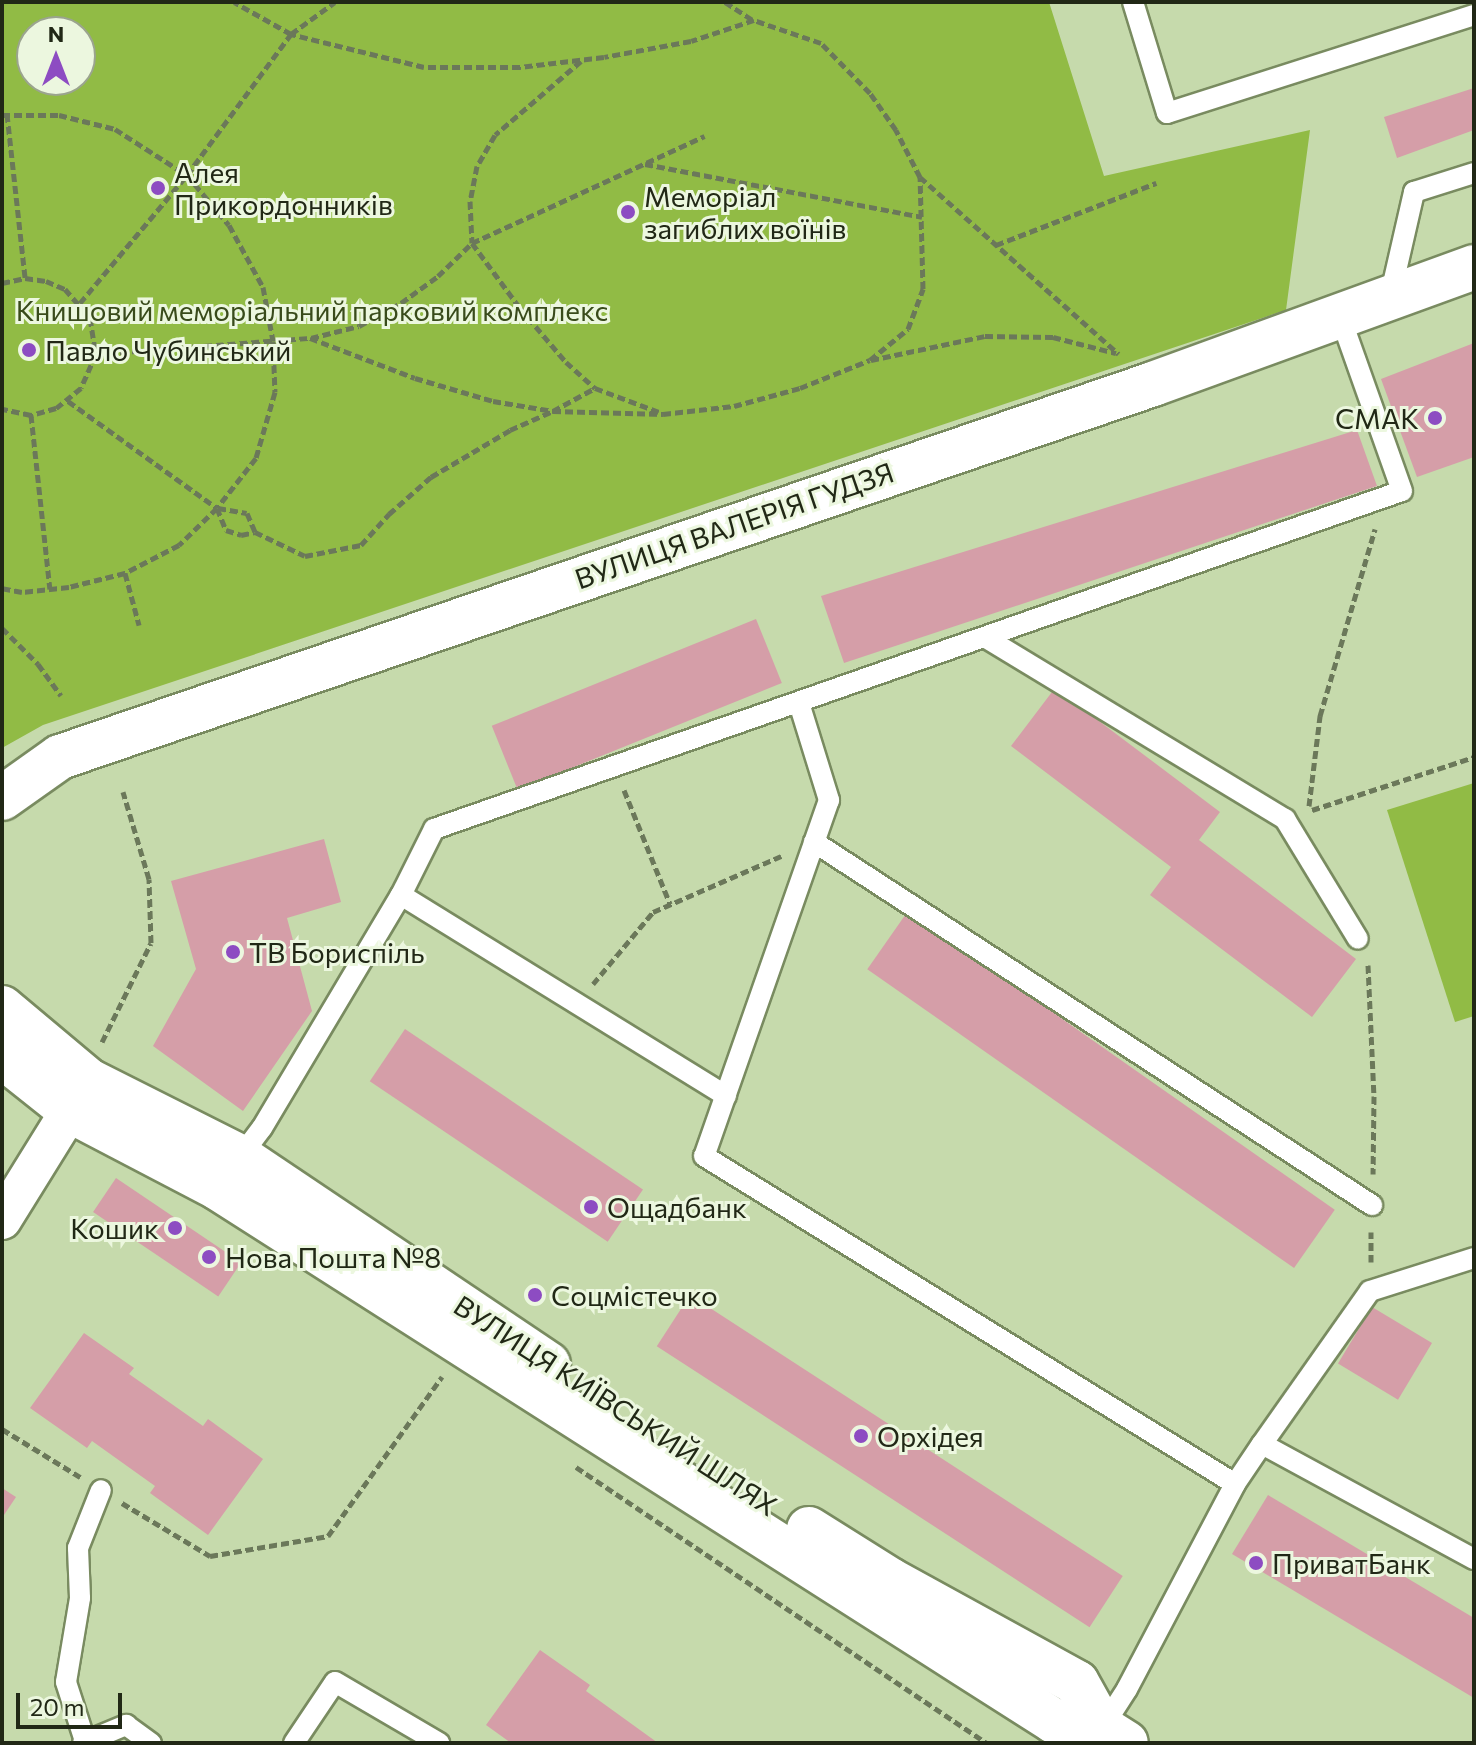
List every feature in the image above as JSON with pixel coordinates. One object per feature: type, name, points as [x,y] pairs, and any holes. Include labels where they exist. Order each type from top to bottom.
[{"type":"main road","name":"ВУЛИЦЯ ВАЛЕРІЯ ГУДЗЯ","points":[[2,798],[60,757],[1153,384],[1474,267]]},
{"type":"main road","name":"ВУЛИЦЯ КИЇВСЬКИЙ ШЛЯХ","points":[[2,1008],[218,1188],[1054,1721],[1109,1738]]},
{"type":"main road","name":"ВУЛИЦЯ КИЇВСЬКИЙ ШЛЯХ","points":[[2,1056],[86,1081],[240,1157],[636,1422],[890,1580],[1077,1683],[1109,1738]]},
{"type":"street","points":[[2,1220],[86,1081]]},
{"type":"lane","points":[[1133,2],[1167,113],[1474,15]]},
{"type":"lane","points":[[1390,297],[1414,192],[1474,173]]},
{"type":"lane","points":[[240,1157],[262,1128],[401,895],[434,829],[1402,491],[1340,316]]},
{"type":"lane","points":[[986,638],[1285,819],[1358,939]]},
{"type":"lane","points":[[799,703],[829,800],[704,1156],[1235,1484]]},
{"type":"lane","points":[[814,842],[1372,1205]]},
{"type":"lane","points":[[401,895],[726,1096]]},
{"type":"lane","points":[[1109,1738],[1127,1689],[1235,1484],[1370,1291],[1474,1258]]},
{"type":"lane","points":[[1262,1444],[1474,1559]]},
{"type":"lane","points":[[101,1490],[78,1548],[80,1598],[66,1682],[84,1742],[126,1725],[151,1743]]},
{"type":"lane","points":[[294,1743],[335,1682],[439,1743]]},
{"type":"path","points":[[234,2],[291,34],[424,67],[520,67],[583,59],[691,41],[754,20]]},
{"type":"path","points":[[80,303],[187,175],[291,34],[335,2]]},
{"type":"path","points":[[725,2],[754,20],[821,43],[870,93],[896,130],[920,177],[1119,354]]},
{"type":"path","points":[[583,59],[495,135],[477,166],[470,201],[472,243],[520,308],[566,362],[595,388],[663,414]]},
{"type":"path","points":[[2,588],[22,592],[50,589],[125,573],[179,545],[217,508],[256,458],[275,392],[273,341],[263,287],[229,225],[187,175],[115,129],[59,115],[5,115],[25,278]]},
{"type":"path","points":[[96,354],[310,338],[359,326],[401,303],[472,243],[705,136]]},
{"type":"path","points":[[644,164],[922,217]]},
{"type":"path","points":[[870,360],[908,329],[923,289],[920,177]]},
{"type":"path","points":[[996,245],[1156,183]]},
{"type":"path","points":[[2,283],[25,278],[46,281],[65,289],[80,303],[95,336],[96,354],[86,380],[68,401],[31,415],[2,409]]},
{"type":"path","points":[[310,338],[353,351],[415,378],[493,401],[553,411],[663,414],[734,406],[800,388],[870,360],[985,336],[1053,337],[1130,356]]},
{"type":"path","points":[[68,401],[217,508],[226,530],[241,535],[255,532],[305,556],[361,545],[389,514],[431,477],[510,430],[595,388]]},
{"type":"path","points":[[31,415],[50,589]]},
{"type":"path","points":[[1385,497],[1320,716],[1309,812],[1474,757]]},
{"type":"path","points":[[217,508],[232,508],[247,513],[255,532]]},
{"type":"path","points":[[125,573],[139,625]]},
{"type":"path","points":[[2,628],[38,664],[61,696]]},
{"type":"path","points":[[614,767],[670,904]]},
{"type":"path","points":[[86,1081],[151,943],[149,879],[123,792]]},
{"type":"path","points":[[577,1004],[653,912],[814,842]]},
{"type":"path","points":[[1358,939],[1371,973],[1370,1291]]},
{"type":"path","points":[[2,1429],[210,1556],[328,1536],[442,1377]]},
{"type":"green space","name":"Книшовий меморіальний парковий комплекс","points":[[2,2],[1049,2],[1104,176],[1310,130],[1286,310],[43,725],[2,748]]},
{"type":"green space","points":[[1474,783],[1474,1016],[1455,1022],[1387,810]]},
{"type":"building","points":[[1474,88],[1474,130],[1397,158],[1384,117]]},
{"type":"building","name":"СМАК","points":[[1474,343],[1474,457],[1417,477],[1381,379]]},
{"type":"building","points":[[1357,430],[1377,486],[844,663],[821,596]]},
{"type":"building","points":[[756,619],[782,683],[518,790],[492,726]]},
{"type":"building","points":[[1055,688],[1220,812],[1199,840],[1356,959],[1312,1017],[1150,895],[1171,867],[1011,746]]},
{"type":"building","points":[[324,839],[341,902],[287,918],[312,1011],[243,1111],[153,1046],[196,969],[171,881]]},
{"type":"building","points":[[908,911],[1335,1210],[1294,1268],[867,969]]},
{"type":"building","points":[[405,1029],[643,1189],[608,1242],[370,1081]]},
{"type":"building","points":[[116,1178],[241,1262],[218,1296],[93,1212]]},
{"type":"building","points":[[690,1295],[1123,1576],[1090,1627],[657,1346]]},
{"type":"building","points":[[1372,1307],[1432,1343],[1398,1400],[1338,1364]]},
{"type":"building","points":[[84,1333],[134,1368],[129,1374],[203,1426],[208,1419],[263,1459],[208,1535],[150,1493],[155,1486],[92,1441],[87,1448],[30,1408]]},
{"type":"building","points":[[2,1488],[16,1497],[2,1518]]},
{"type":"building","points":[[1268,1495],[1474,1618],[1474,1698],[1232,1554]]},
{"type":"building","points":[[540,1650],[590,1685],[586,1691],[658,1743],[511,1743],[486,1725]]},
{"type":"place","name":"Алея Прикордонників","points":[[158,188]]},
{"type":"place","name":"Меморіал загиблих воїнів","points":[[628,212]]},
{"type":"place","name":"Павло Чубинський","points":[[29,350]]},
{"type":"place","name":"СМАК","points":[[1435,418]]},
{"type":"place","name":"ТВ Бориспіль","points":[[233,952]]},
{"type":"place","name":"Ощадбанк","points":[[591,1207]]},
{"type":"place","name":"Кошик","points":[[175,1228]]},
{"type":"place","name":"Нова Пошта №8","points":[[209,1257]]},
{"type":"place","name":"Соцмістечко","points":[[535,1295]]},
{"type":"place","name":"Орхідея","points":[[861,1436]]},
{"type":"place","name":"ПриватБанк","points":[[1256,1563]]}]
